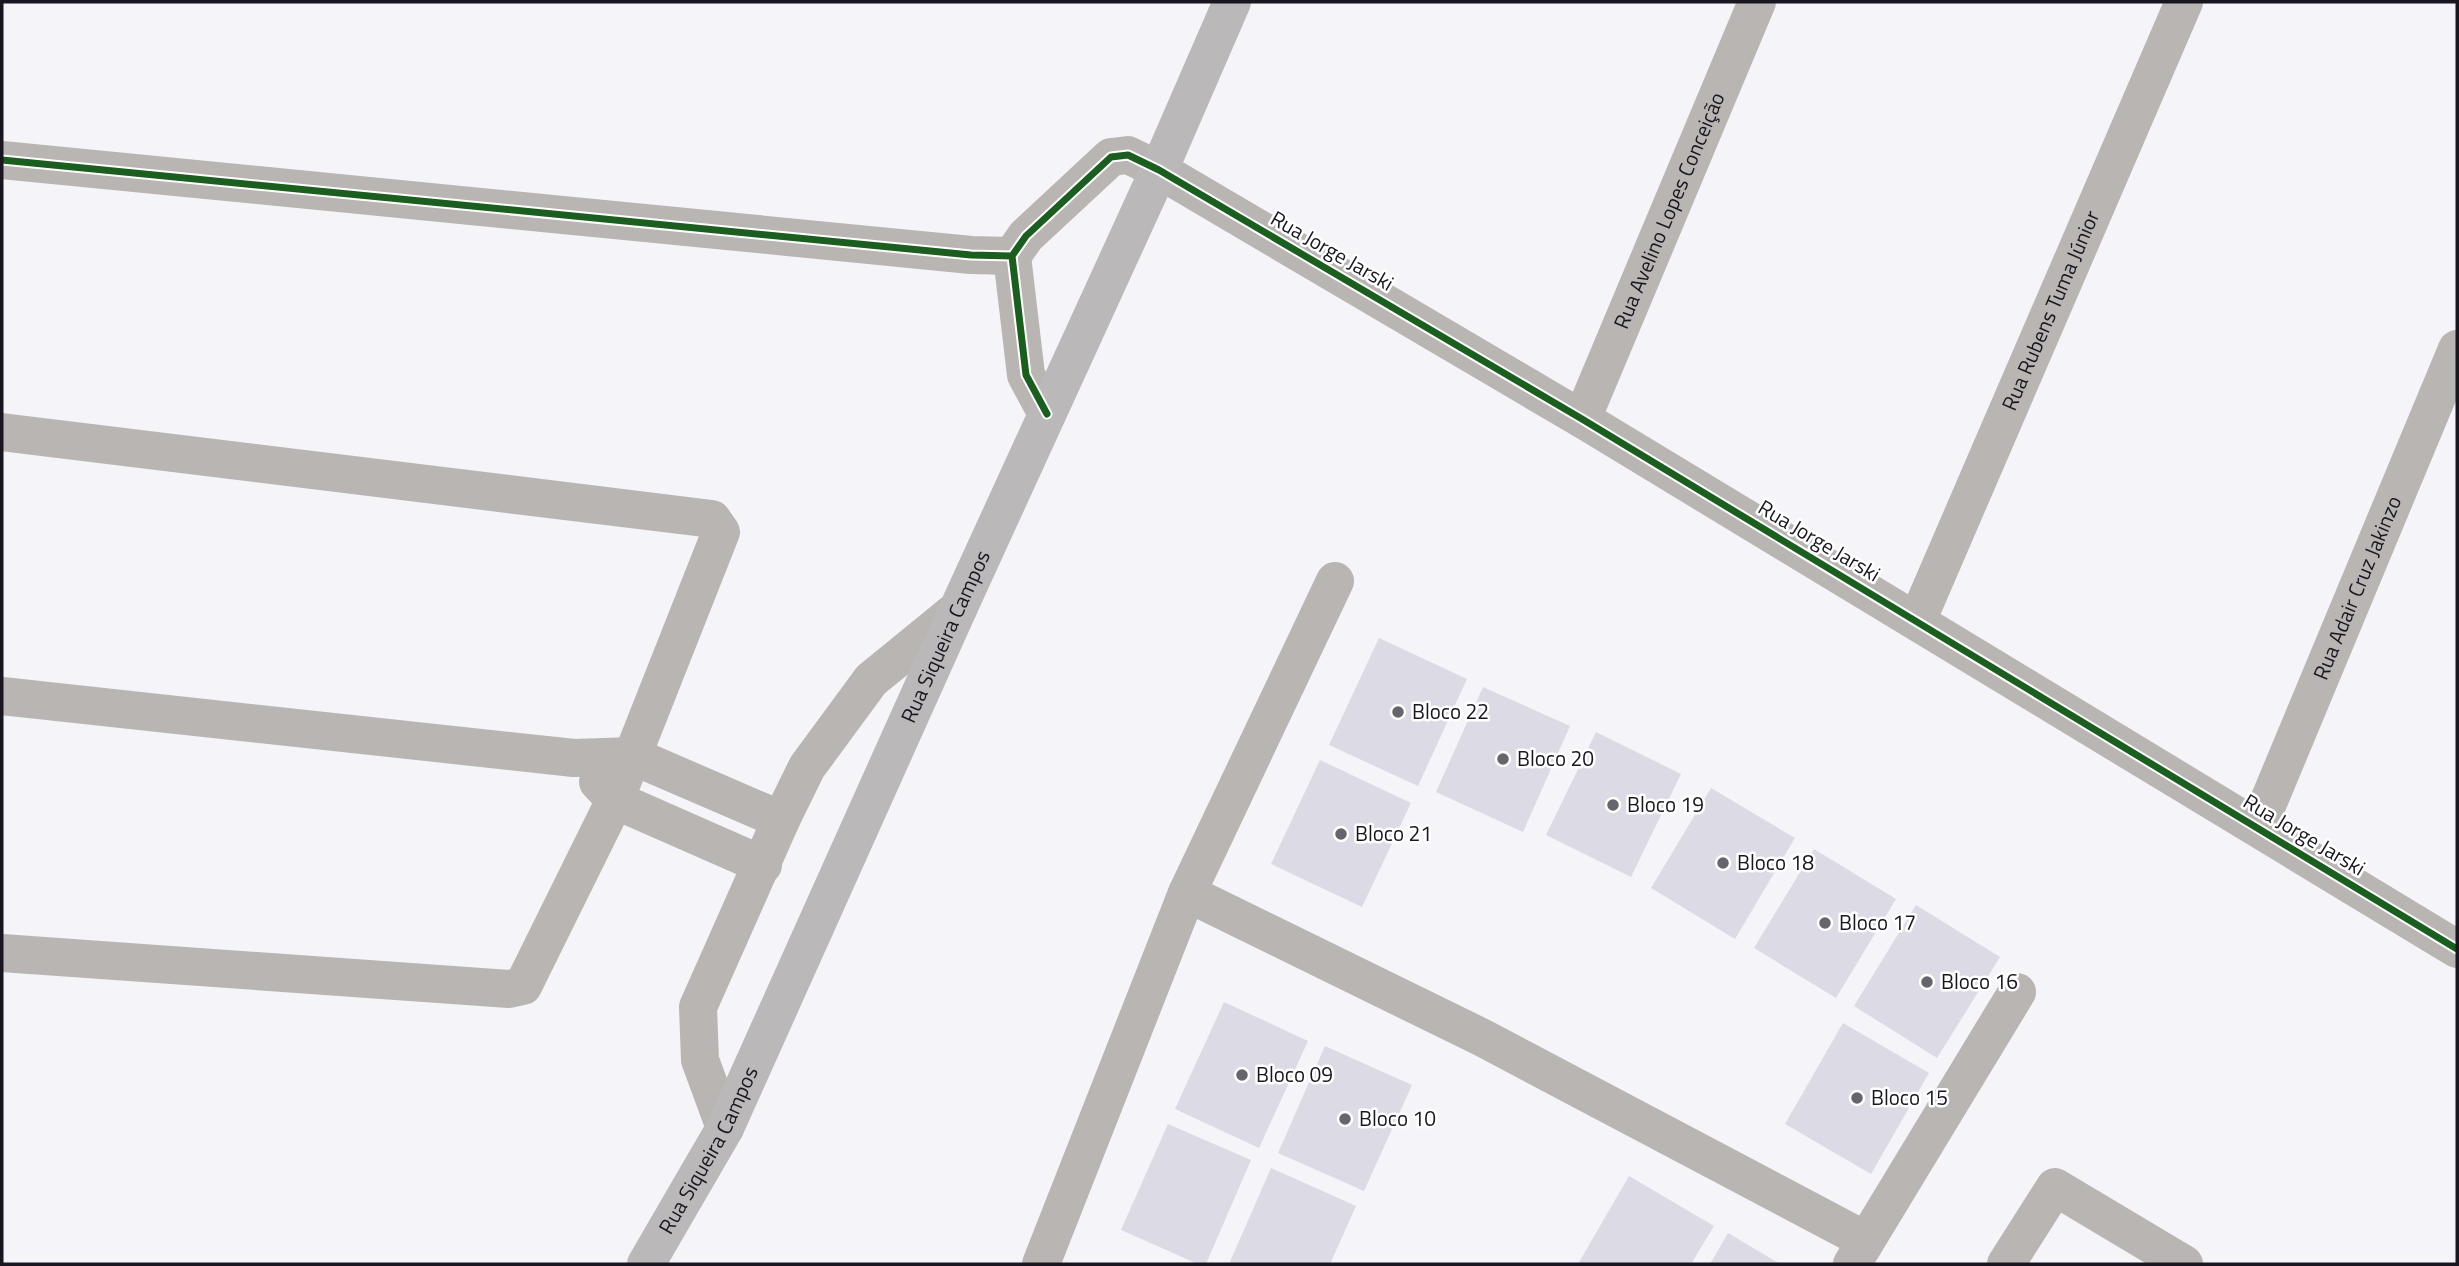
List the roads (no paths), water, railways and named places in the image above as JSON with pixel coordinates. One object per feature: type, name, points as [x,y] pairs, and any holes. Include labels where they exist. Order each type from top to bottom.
[{"type":"main road","name":"Rua Siqueira Campos","points":[[646,1264],[725,1128],[1159,170],[1232,2]]},
{"type":"street","name":"Rua Avelino Lopes Conceição","points":[[1582,419],[1757,2]]},
{"type":"street","name":"Rua Rubens Tuma Júnior","points":[[1917,621],[2184,2]]},
{"type":"street","name":"Rua Jorge Jarski","points":[[1013,257],[1026,236],[1111,157],[1128,155],[1159,170],[1582,419],[2457,949]]},
{"type":"street","points":[[2,160],[943,253],[1013,257],[1026,375],[1047,414]]},
{"type":"street","name":"Rua Adair Cruz Jakinzo","points":[[2258,827],[2457,349]]},
{"type":"street","points":[[2,432],[712,519],[721,532],[615,800],[523,986],[509,989],[2,953]]},
{"type":"street","points":[[1041,1264],[1187,893],[1335,581]]},
{"type":"street","points":[[725,1128],[700,1060],[698,1007],[781,820],[807,767],[870,680],[958,609]]},
{"type":"street","points":[[2,696],[574,758],[633,756],[781,820]]},
{"type":"street","points":[[574,758],[615,800],[763,865]]},
{"type":"street","points":[[1187,893],[1483,1038],[1858,1252],[2017,992]]},
{"type":"street","points":[[2006,1264],[2055,1186],[2184,1264]]},
{"type":"place","name":"Bloco 22","points":[[1398,712]]},
{"type":"place","name":"Bloco 20","points":[[1503,759]]},
{"type":"place","name":"Bloco 19","points":[[1613,805]]},
{"type":"place","name":"Bloco 21","points":[[1341,834]]},
{"type":"place","name":"Bloco 18","points":[[1723,863]]},
{"type":"place","name":"Bloco 17","points":[[1825,923]]},
{"type":"place","name":"Bloco 16","points":[[1927,982]]},
{"type":"place","name":"Bloco 09","points":[[1242,1075]]},
{"type":"place","name":"Bloco 15","points":[[1857,1098]]},
{"type":"place","name":"Bloco 10","points":[[1345,1119]]}]
